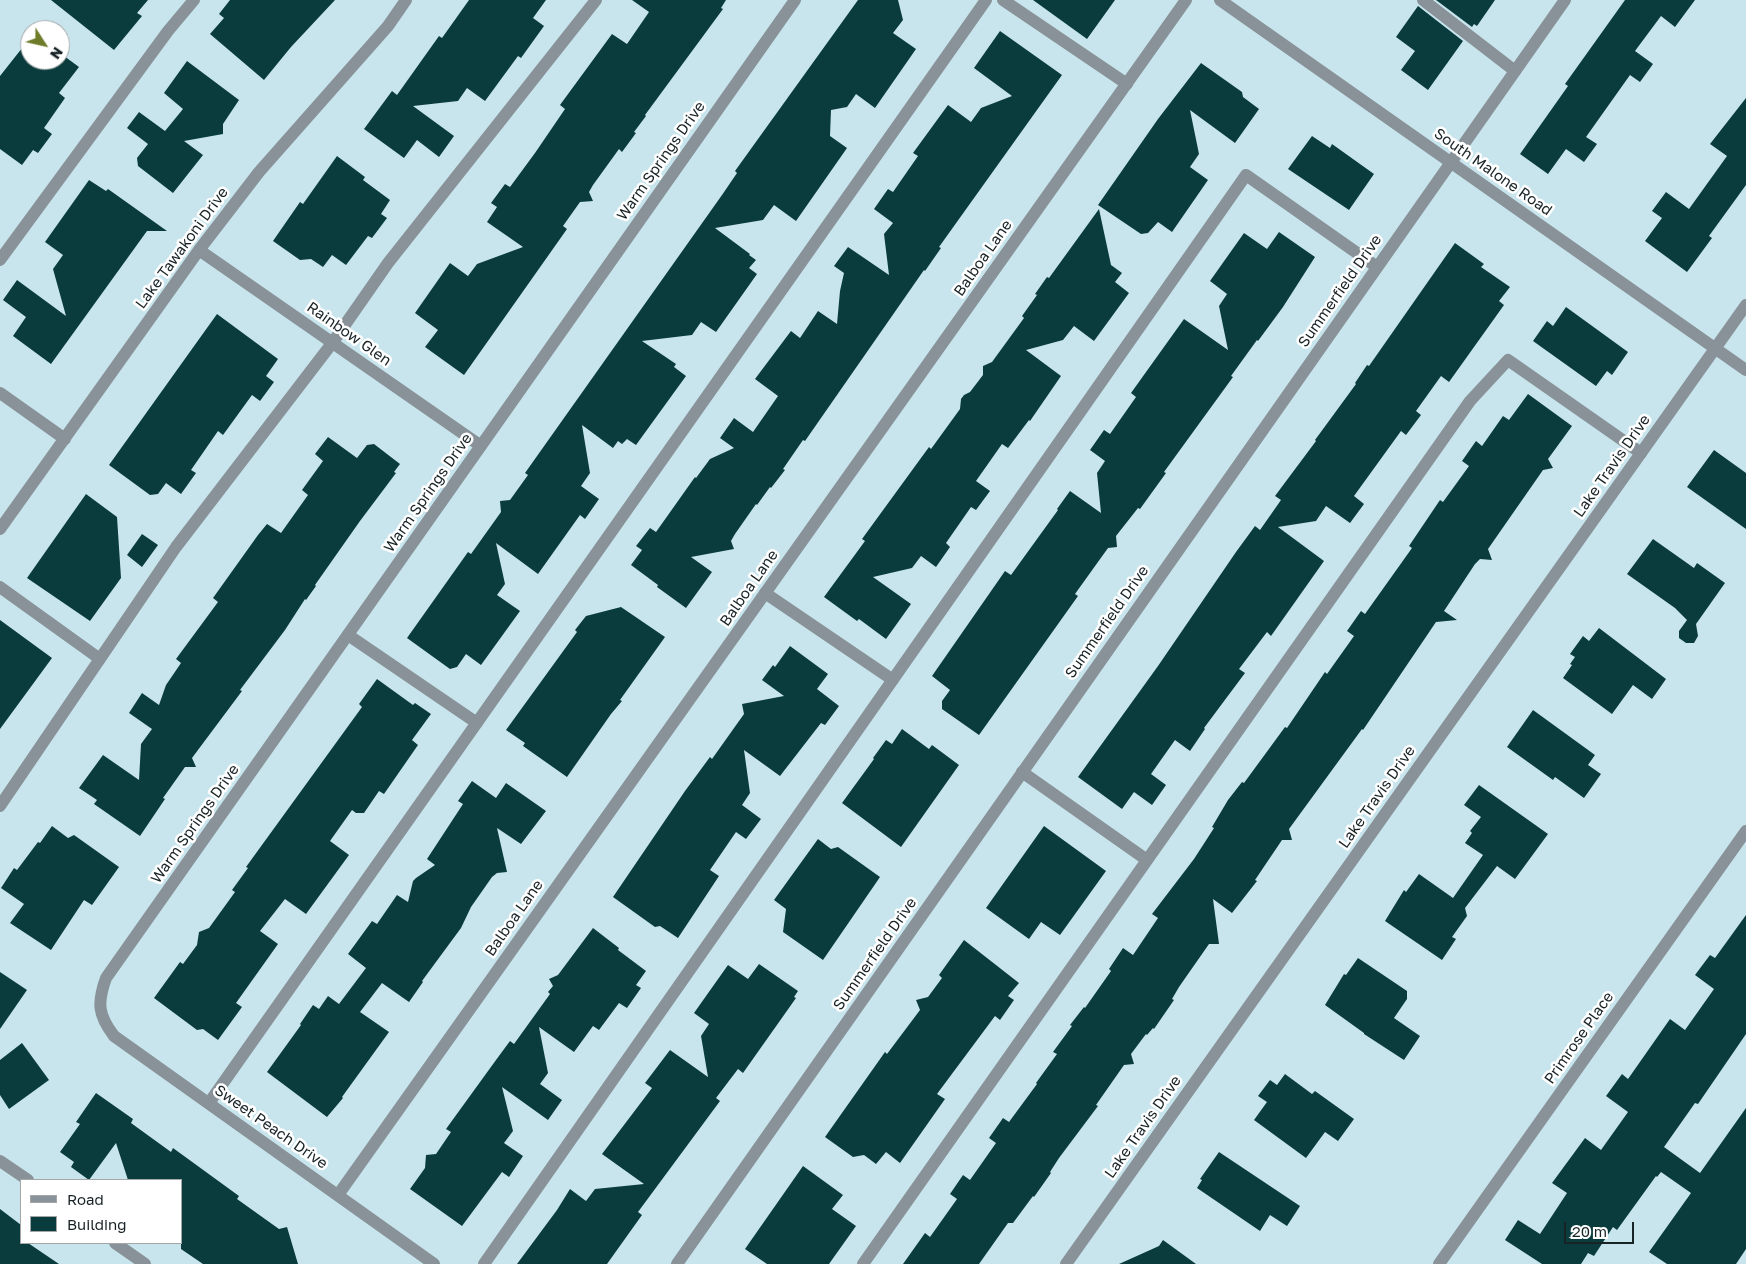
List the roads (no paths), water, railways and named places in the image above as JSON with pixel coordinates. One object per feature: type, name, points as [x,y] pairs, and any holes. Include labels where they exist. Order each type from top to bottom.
[{"type":"street","points":[[0,260],[168,31],[194,0]]},
{"type":"street","name":"Lake Tawakoni Drive","points":[[0,529],[199,250],[259,172],[388,26],[406,0]]},
{"type":"street","points":[[0,806],[176,548],[333,342],[388,263],[596,0]]},
{"type":"street","name":"Warm Springs Drive","points":[[100,1009],[101,993],[106,978],[795,0]]},
{"type":"street","points":[[209,1103],[986,0]]},
{"type":"street","points":[[1003,0],[1127,84]]},
{"type":"street","name":"Balboa Lane","points":[[338,1194],[1186,0]]},
{"type":"street","name":"South Malone Road","points":[[1220,0],[1746,370]]},
{"type":"street","points":[[1423,0],[1515,72]]},
{"type":"street","name":"Summerfield Drive","points":[[677,1264],[1450,162],[1566,0]]},
{"type":"street","points":[[484,1264],[1246,176],[1377,267]]},
{"type":"street","name":"Rainbow Glen","points":[[199,250],[481,446]]},
{"type":"street","name":"Lake Travis Drive","points":[[1066,1264],[1746,305]]},
{"type":"street","points":[[863,1264],[1470,401],[1508,360],[1641,453]]},
{"type":"street","points":[[0,394],[65,439]]},
{"type":"street","points":[[0,587],[100,659]]},
{"type":"street","points":[[765,593],[893,680]]},
{"type":"street","points":[[348,635],[477,723]]},
{"type":"street","points":[[1022,772],[1147,860]]},
{"type":"street","name":"Primrose Place","points":[[1439,1264],[1746,831]]},
{"type":"street","name":"Sweet Peach Drive","points":[[100,1009],[105,1024],[114,1036],[434,1264]]},
{"type":"street","points":[[0,1161],[27,1179]]},
{"type":"street","points":[[116,1244],[145,1264]]}]
